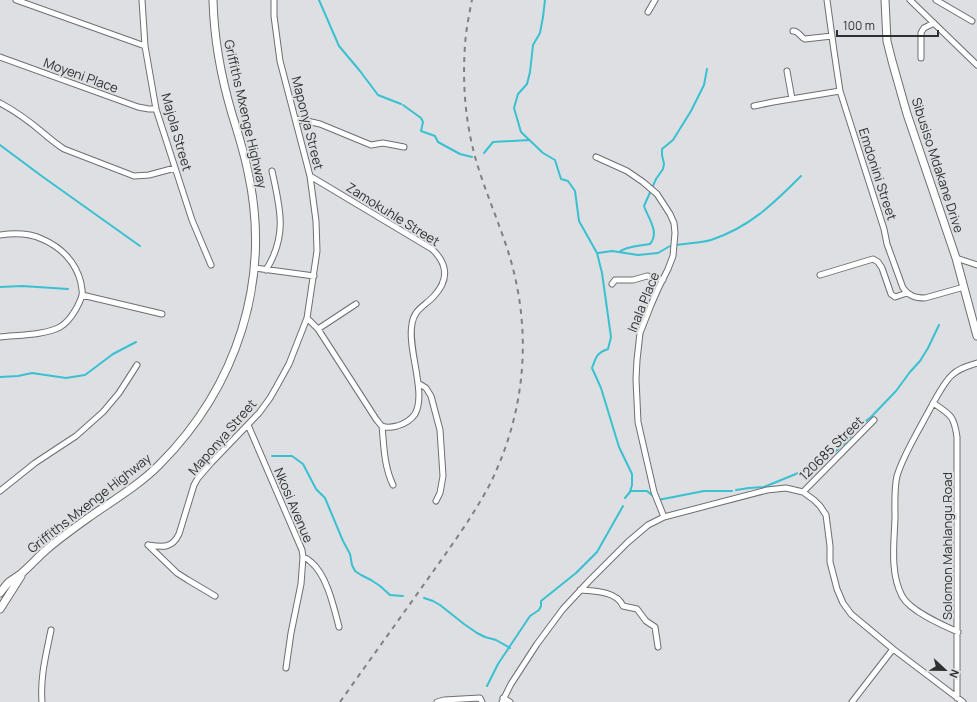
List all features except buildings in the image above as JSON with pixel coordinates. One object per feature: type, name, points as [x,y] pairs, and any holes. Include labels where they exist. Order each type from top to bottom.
[{"type":"street","points":[[16,0],[145,46]]},
{"type":"street","name":"Majola Street","points":[[142,0],[145,46],[156,109],[192,220],[211,265]]},
{"type":"street","name":"Griffiths Mxenge Highway","points":[[0,593],[9,583],[63,536],[139,482],[174,450],[201,415],[214,394],[235,349],[247,312],[255,268],[255,222],[251,185],[220,63],[216,38],[213,0]]},
{"type":"street","name":"Maponya Street","points":[[216,596],[177,573],[148,545],[162,547],[173,543],[177,539],[198,478],[259,413],[289,364],[307,318],[317,250],[316,221],[310,176],[280,61],[274,16],[274,0]]},
{"type":"street","points":[[648,12],[655,0]]},
{"type":"street","name":"Emdonini Street","points":[[827,0],[840,91],[884,229],[887,244],[906,293]]},
{"type":"street","name":"Sibusiso Mdakane Drive","points":[[885,0],[887,41],[892,61],[956,258],[977,336]]},
{"type":"street","points":[[910,0],[977,65]]},
{"type":"street","points":[[936,0],[972,21]]},
{"type":"street","points":[[921,58],[922,31],[934,23]]},
{"type":"street","points":[[793,31],[796,31],[802,38],[805,39],[832,36]]},
{"type":"street","name":"Moyeni Place","points":[[0,57],[138,107],[156,109]]},
{"type":"street","points":[[787,71],[792,99]]},
{"type":"street","points":[[754,106],[840,91]]},
{"type":"street","points":[[0,103],[26,119],[61,147],[115,169],[134,176],[140,176],[175,168]]},
{"type":"street","points":[[296,119],[320,124],[371,145],[383,143],[404,147]]},
{"type":"street","name":"Inala Place","points":[[596,157],[627,170],[657,194],[670,214],[676,233],[673,256],[653,299],[640,334],[636,379],[638,422],[654,492],[664,517]]},
{"type":"street","points":[[266,270],[276,252],[280,233],[278,201],[272,171]]},
{"type":"street","name":"Zamokuhle Street","points":[[310,176],[432,249],[441,258],[444,268],[444,280],[441,287],[434,297],[421,307],[414,316],[412,322],[411,336],[418,383],[416,413],[412,418],[398,426],[382,426]]},
{"type":"street","points":[[0,235],[30,235],[41,238],[60,249],[75,266],[79,276],[82,295],[74,313],[69,320],[61,326],[47,332],[0,337]]},
{"type":"street","points":[[956,258],[977,266]]},
{"type":"street","points":[[820,275],[873,259],[878,262],[882,268],[891,294],[895,297],[906,293],[915,298],[925,298],[964,287]]},
{"type":"street","points":[[255,268],[314,276]]},
{"type":"street","points":[[612,284],[615,280],[633,280],[647,276],[663,280]]},
{"type":"street","points":[[82,295],[162,314]]},
{"type":"street","points":[[318,329],[356,304]]},
{"type":"street","points":[[307,318],[318,329],[382,426],[386,465],[393,485]]},
{"type":"street","points":[[958,632],[923,615],[905,602],[902,598],[896,580],[894,562],[896,480],[905,457],[933,403],[948,380],[960,369],[977,363]]},
{"type":"street","points":[[0,491],[35,463],[76,436],[103,412],[119,393],[137,365]]},
{"type":"street","points":[[418,383],[426,388],[431,396],[440,430],[443,476],[440,493],[436,501]]},
{"type":"street","name":"Solomon Mahlangu Road","points":[[933,403],[945,411],[954,421],[957,438],[957,698]]},
{"type":"street","name":"120685 Street","points":[[803,492],[874,420]]},
{"type":"street","name":"Nkosi Avenue","points":[[248,425],[302,550],[303,557],[301,584],[286,668]]},
{"type":"street","points":[[510,702],[503,700],[510,684],[538,642],[563,609],[628,542],[648,525],[664,517],[771,490],[786,488],[803,492],[814,500],[826,515],[830,546],[830,562],[836,589],[851,614],[893,650],[963,702]]},
{"type":"street","points":[[303,557],[313,563],[322,575],[330,595],[339,627]]},
{"type":"street","name":"Griffiths Mxenge Highway","points":[[0,609],[23,572]]},
{"type":"street","points":[[580,590],[597,591],[615,596],[621,600],[623,606],[637,609],[655,628],[658,647]]},
{"type":"street","points":[[42,702],[42,673],[51,630]]},
{"type":"street","points":[[860,702],[853,700],[893,650]]},
{"type":"street","points":[[437,702],[444,700],[480,698],[482,702]]},
{"type":"waterway","points":[[319,0],[339,46],[378,95],[401,104]]},
{"type":"waterway","points":[[545,0],[540,33],[533,45],[527,84],[518,94],[514,108],[521,132],[543,153],[555,160],[561,179],[568,181],[575,191],[579,221],[597,253],[602,273],[611,337],[608,349],[599,354],[592,368],[601,388],[619,447],[632,474],[632,485],[630,492],[625,498]]},
{"type":"waterway","points":[[619,252],[630,247],[650,244],[653,239],[654,230],[644,206],[656,179],[663,169],[664,164],[662,149],[673,140],[691,111],[704,85],[707,69]]},
{"type":"waterway","points":[[403,105],[421,118],[423,122],[421,131],[435,136],[438,142],[460,154],[472,157]]},
{"type":"waterway","points":[[484,153],[493,142],[529,140]]},
{"type":"waterway","points":[[0,145],[140,246]]},
{"type":"waterway","points":[[677,245],[711,240],[738,228],[771,205],[801,176]]},
{"type":"waterway","points":[[598,253],[612,251],[638,255],[658,253],[670,246]]},
{"type":"waterway","points":[[0,287],[22,286],[68,289]]},
{"type":"waterway","points":[[736,490],[764,487],[808,469],[836,451],[848,440],[857,428],[871,417],[896,391],[920,361],[939,325]]},
{"type":"waterway","points":[[0,377],[18,376],[32,373],[66,378],[85,375],[113,354],[136,342]]},
{"type":"waterway","points":[[272,456],[292,456],[303,464],[316,489],[325,498],[350,554],[355,571],[380,586],[390,595],[403,596]]},
{"type":"waterway","points":[[630,491],[647,491],[653,496]]},
{"type":"waterway","points":[[658,500],[704,491],[732,491]]},
{"type":"waterway","points":[[487,686],[498,664],[530,616],[539,610],[541,601],[576,573],[597,552],[623,506]]},
{"type":"waterway","points":[[424,598],[440,605],[477,633],[496,640],[510,648]]},
{"type":"railway","points":[[340,702],[452,545],[483,497],[502,457],[518,402],[522,374],[523,346],[522,318],[518,289],[511,261],[475,155],[466,109],[464,61],[467,28],[472,0]]}]
